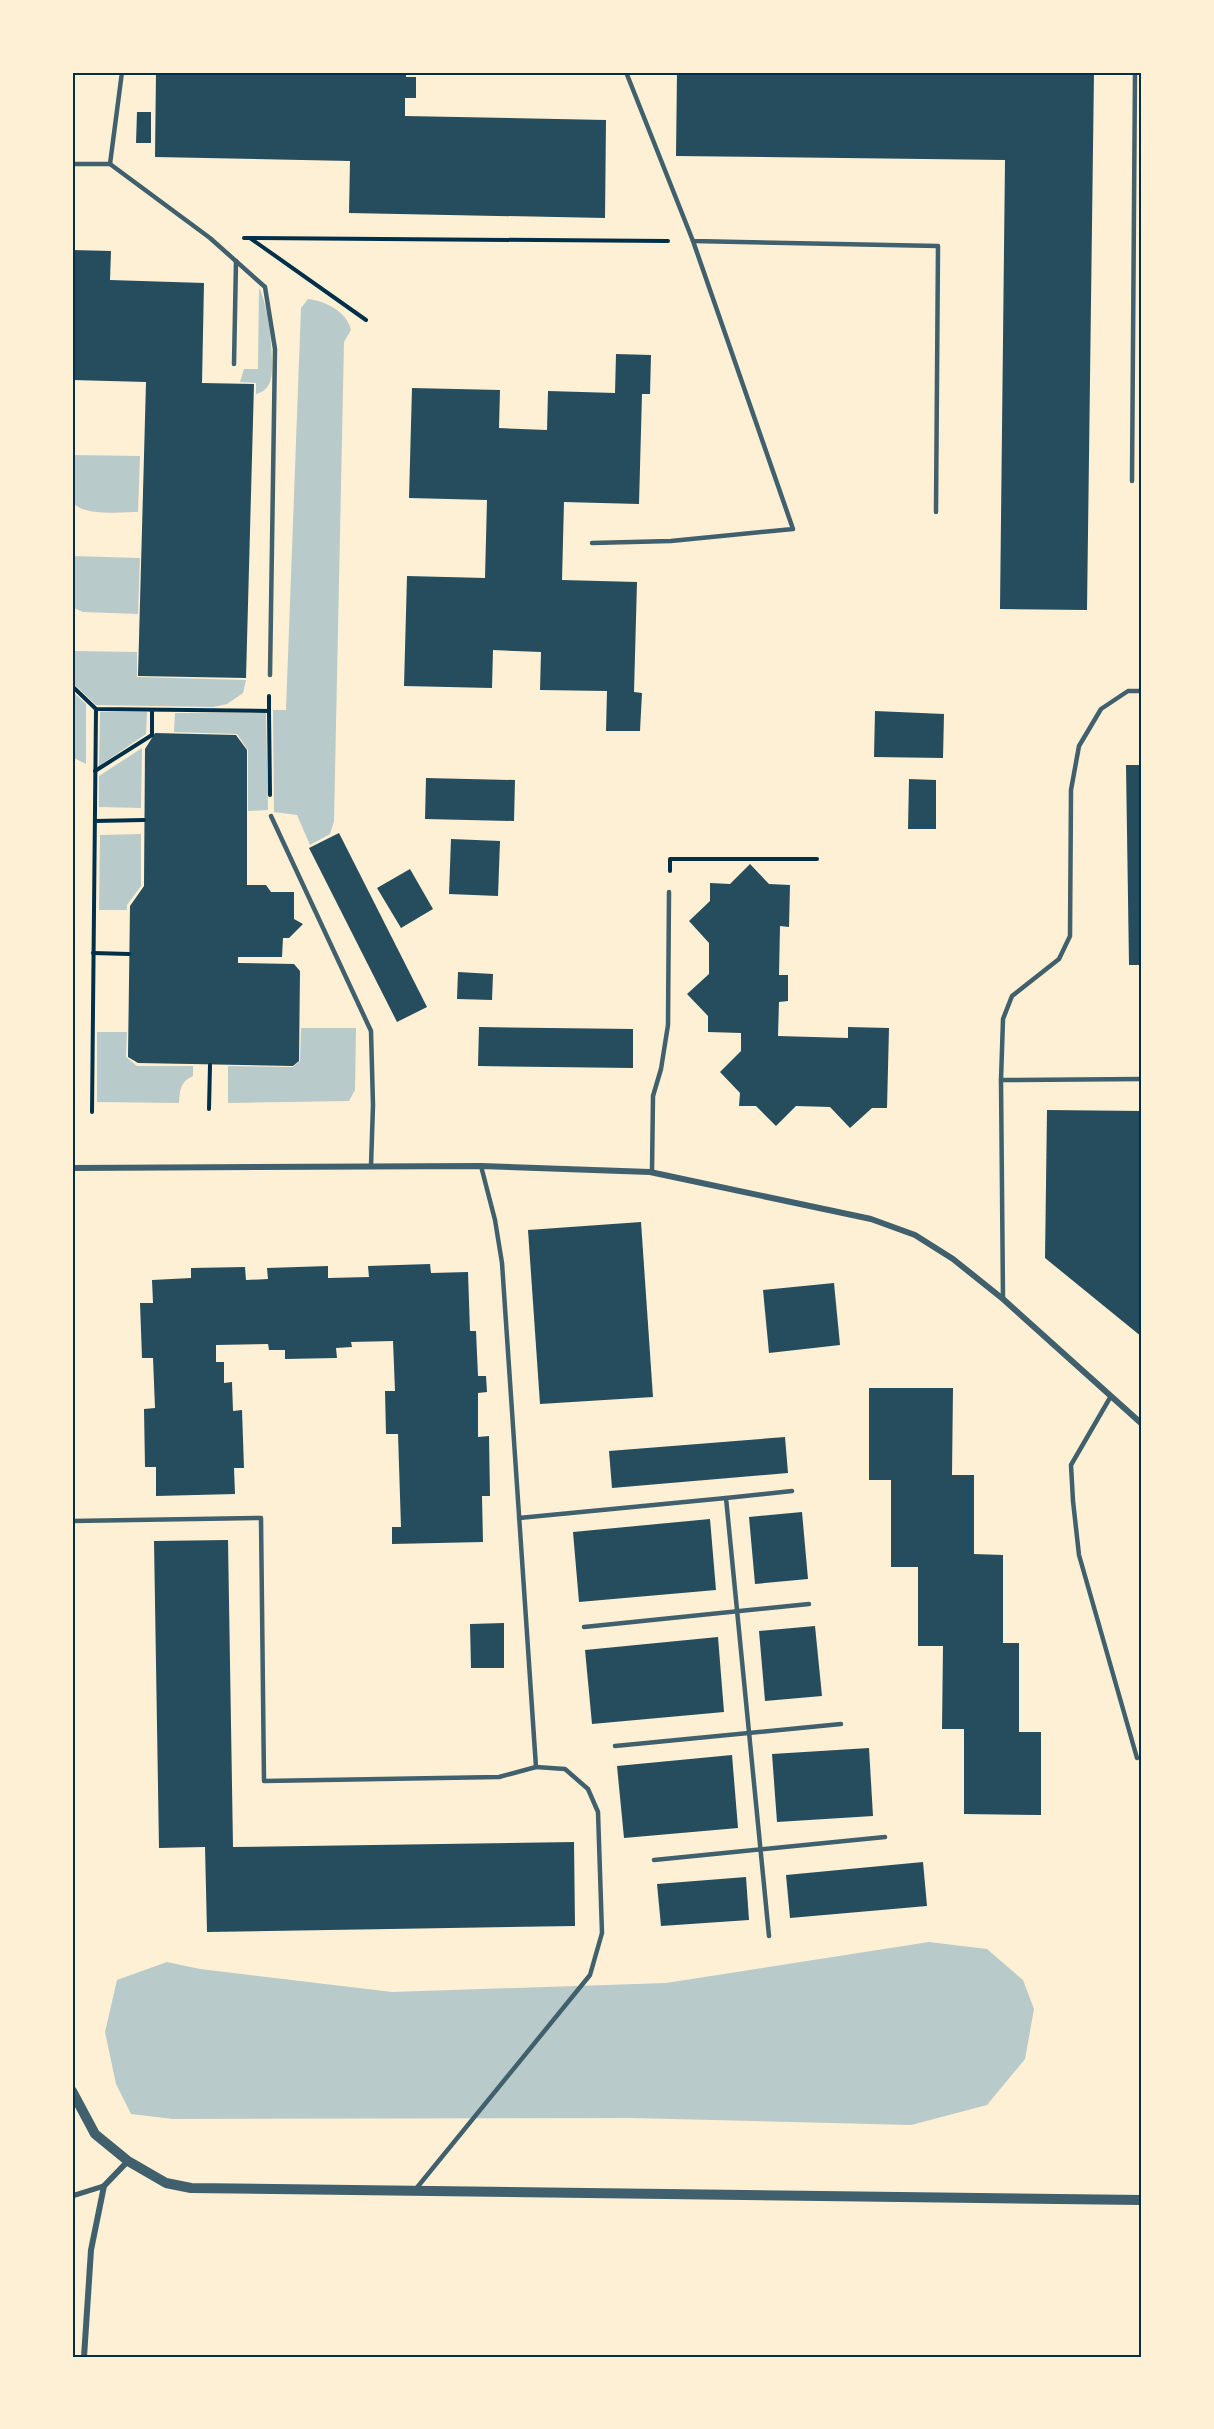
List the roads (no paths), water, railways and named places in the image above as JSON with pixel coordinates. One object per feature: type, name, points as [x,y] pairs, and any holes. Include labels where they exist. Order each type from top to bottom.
[{"type":"street","points":[[72,1168],[481,1166],[652,1172],[871,1219],[915,1235],[953,1259],[1003,1299],[1142,1424]]},
{"type":"street","points":[[72,2091],[95,2134],[128,2161],[166,2183],[191,2188],[1142,2199]]},
{"type":"street","points":[[72,2196],[104,2186],[128,2161]]},
{"type":"street","points":[[84,2357],[90,2250],[104,2186]]},
{"type":"lane","points":[[110,164],[122,72]]},
{"type":"lane","points":[[592,543],[671,541],[793,529],[693,241],[626,72]]},
{"type":"lane","points":[[1132,481],[1135,72]]},
{"type":"lane","points":[[72,164],[110,164],[210,237],[265,287],[275,348],[270,675]]},
{"type":"lane","points":[[693,241],[938,246],[936,512]]},
{"type":"lane","points":[[234,364],[236,261]]},
{"type":"lane","points":[[1003,1299],[1002,1019],[1012,996],[1059,959],[1070,936],[1071,790],[1079,746],[1101,709],[1128,691],[1142,692]]},
{"type":"lane","points":[[271,816],[371,1031],[373,1105],[371,1166]]},
{"type":"lane","points":[[652,1172],[653,1095],[661,1070],[668,1025],[669,892]]},
{"type":"lane","points":[[1001,1080],[1142,1080]]},
{"type":"lane","points":[[481,1166],[495,1220],[502,1263],[536,1767]]},
{"type":"lane","points":[[1111,1396],[1071,1465],[1073,1501],[1079,1555],[1137,1758]]},
{"type":"lane","points":[[519,1518],[792,1491]]},
{"type":"lane","points":[[726,1498],[769,1936]]},
{"type":"lane","points":[[72,1521],[261,1518],[264,1781],[499,1778],[536,1767],[565,1769],[588,1788],[598,1812],[602,1933],[590,1976],[415,2190]]},
{"type":"lane","points":[[584,1627],[809,1604]]},
{"type":"lane","points":[[615,1746],[841,1724]]},
{"type":"lane","points":[[654,1860],[885,1836]]}]
